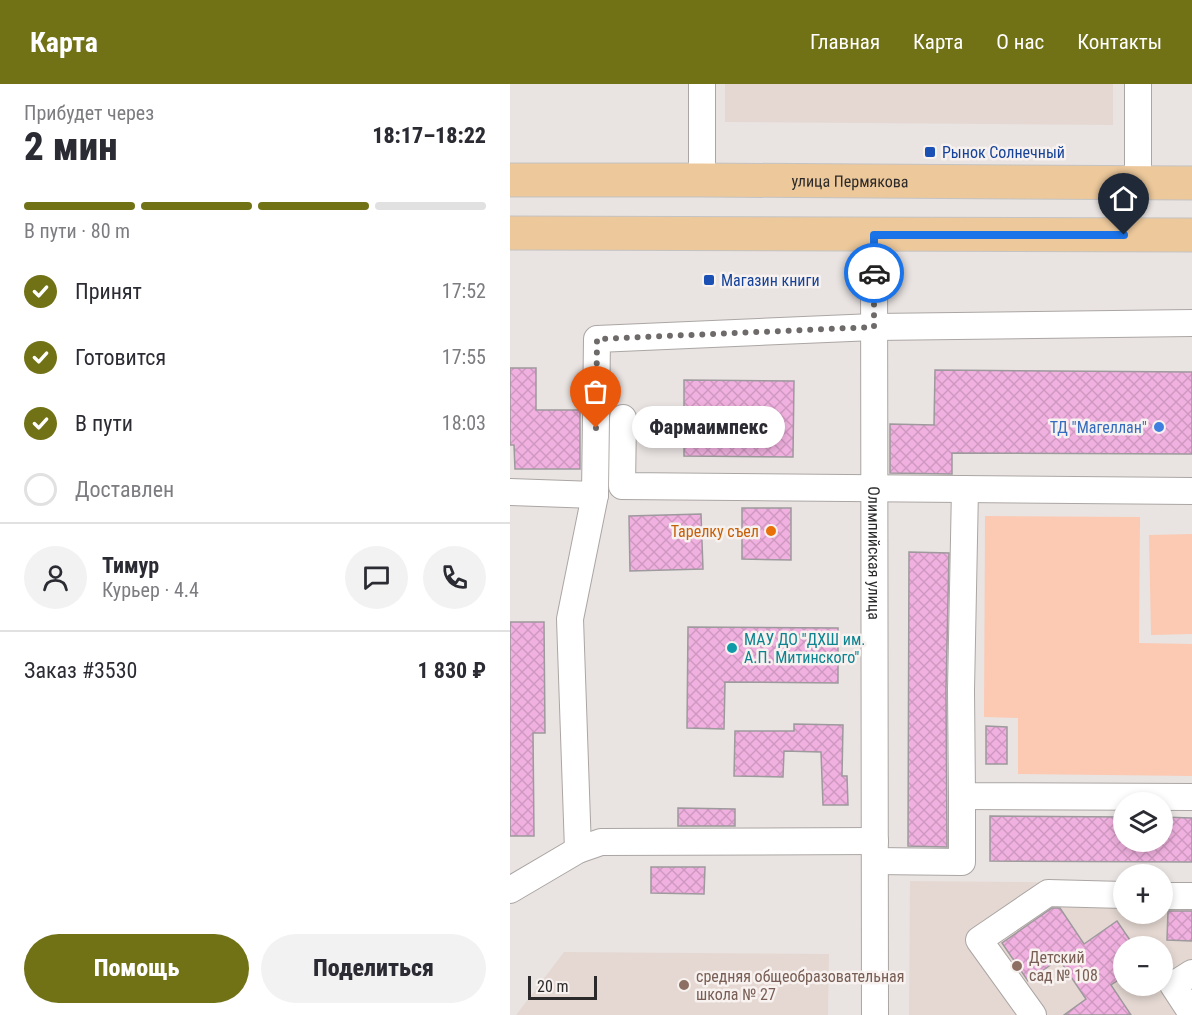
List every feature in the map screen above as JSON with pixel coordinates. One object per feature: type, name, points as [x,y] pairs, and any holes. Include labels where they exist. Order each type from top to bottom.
[{"type":"main road","name":"улица Пермякова","points":[[510,180],[1192,183]]},
{"type":"main road","points":[[510,233],[1192,236]]},
{"type":"street","points":[[702,84],[702,180]]},
{"type":"street","points":[[1137,183],[1138,84]]},
{"type":"street","name":"Олимпийская улица","points":[[874,235],[875,1015]]},
{"type":"street","points":[[578,850],[570,619],[595,495],[597,339],[874,327],[1192,322]]},
{"type":"street","points":[[622,418],[622,486],[1192,491]]},
{"type":"street","points":[[510,890],[578,850],[601,842],[875,851],[962,862],[961,690],[965,489]]},
{"type":"street","points":[[510,492],[595,495]]},
{"type":"street","points":[[962,795],[1192,797]]},
{"type":"street","points":[[1033,1015],[980,940],[1048,893],[1113,895]]},
{"type":"street","points":[[1173,896],[1192,896]]},
{"type":"street","points":[[1192,974],[1173,986],[1192,1014]]},
{"type":"shaded area","points":[[725,84],[1113,84],[1113,125],[725,122]]},
{"type":"shaded area","points":[[985,516],[1140,517],[1139,643],[1192,644],[1192,776],[1018,774],[1018,718],[984,717]]},
{"type":"shaded area","points":[[1192,534],[1192,634],[1151,635],[1149,535]]},
{"type":"shaded area","name":"Детский сад № 108","points":[[910,881],[1113,883],[1113,924],[1173,924],[1173,883],[1192,883],[1192,1015],[909,1015]]},
{"type":"shaded area","name":"средняя общеобразовательная школа № 27","points":[[564,952],[829,954],[828,1015],[516,1015]]},
{"type":"building","points":[[510,368],[536,368],[536,410],[580,410],[580,469],[515,469],[514,445],[510,445]]},
{"type":"building","points":[[935,370],[1192,372],[1192,454],[952,453],[952,474],[890,473],[890,424],[934,425]]},
{"type":"building","points":[[684,380],[794,381],[793,457],[684,456]]},
{"type":"building","points":[[742,508],[791,508],[791,560],[742,559]]},
{"type":"building","points":[[701,514],[703,569],[630,571],[629,516]]},
{"type":"building","points":[[909,552],[949,553],[946,690],[947,847],[908,846]]},
{"type":"building","points":[[510,622],[544,622],[545,733],[533,733],[534,836],[510,836]]},
{"type":"building","points":[[688,627],[838,628],[838,683],[725,682],[724,729],[687,728]]},
{"type":"building","points":[[794,724],[843,725],[842,776],[847,776],[848,805],[823,805],[821,752],[784,751],[783,777],[734,776],[735,731],[794,731]]},
{"type":"building","points":[[986,726],[1007,727],[1007,764],[986,764]]},
{"type":"building","points":[[678,808],[735,809],[735,826],[678,826]]},
{"type":"building","points":[[990,816],[1113,817],[1113,852],[1173,852],[1173,817],[1192,818],[1192,862],[990,861]]},
{"type":"building","points":[[651,867],[705,867],[704,894],[651,893]]},
{"type":"building","points":[[1052,908],[1060,908],[1084,944],[1113,924],[1119,924],[1127,936],[1113,936],[1113,984],[1111,985],[1113,996],[1118,996],[1131,1015],[1064,1015],[1086,999],[1059,959],[1028,981],[1002,943]]},
{"type":"building","points":[[1173,911],[1192,911],[1192,941],[1173,940],[1173,936],[1167,936],[1168,924],[1173,924]]},
{"type":"way so far","points":[[596,428],[597,339],[874,327],[874,273]]},
{"type":"place","name":"Рынок Cолнечный","points":[[930,152]]},
{"type":"place","name":"Магазин книги","points":[[709,280]]},
{"type":"place","name":"ТД \"Магеллан\"","points":[[1159,427]]},
{"type":"place","name":"Фармаимпекс","points":[[596,428]]},
{"type":"place","name":"Тарелку съел","points":[[771,531]]},
{"type":"place","name":"МАУ ДО \"ДХШ им. А.П. Митинского\"","points":[[732,648]]},
{"type":"place","name":"Детский сад № 108","points":[[1017,966]]},
{"type":"place","name":"средняя общеобразовательная школа № 27","points":[[684,985]]},
{"type":"route","points":[[874,273],[874,235],[1124,235]]}]
